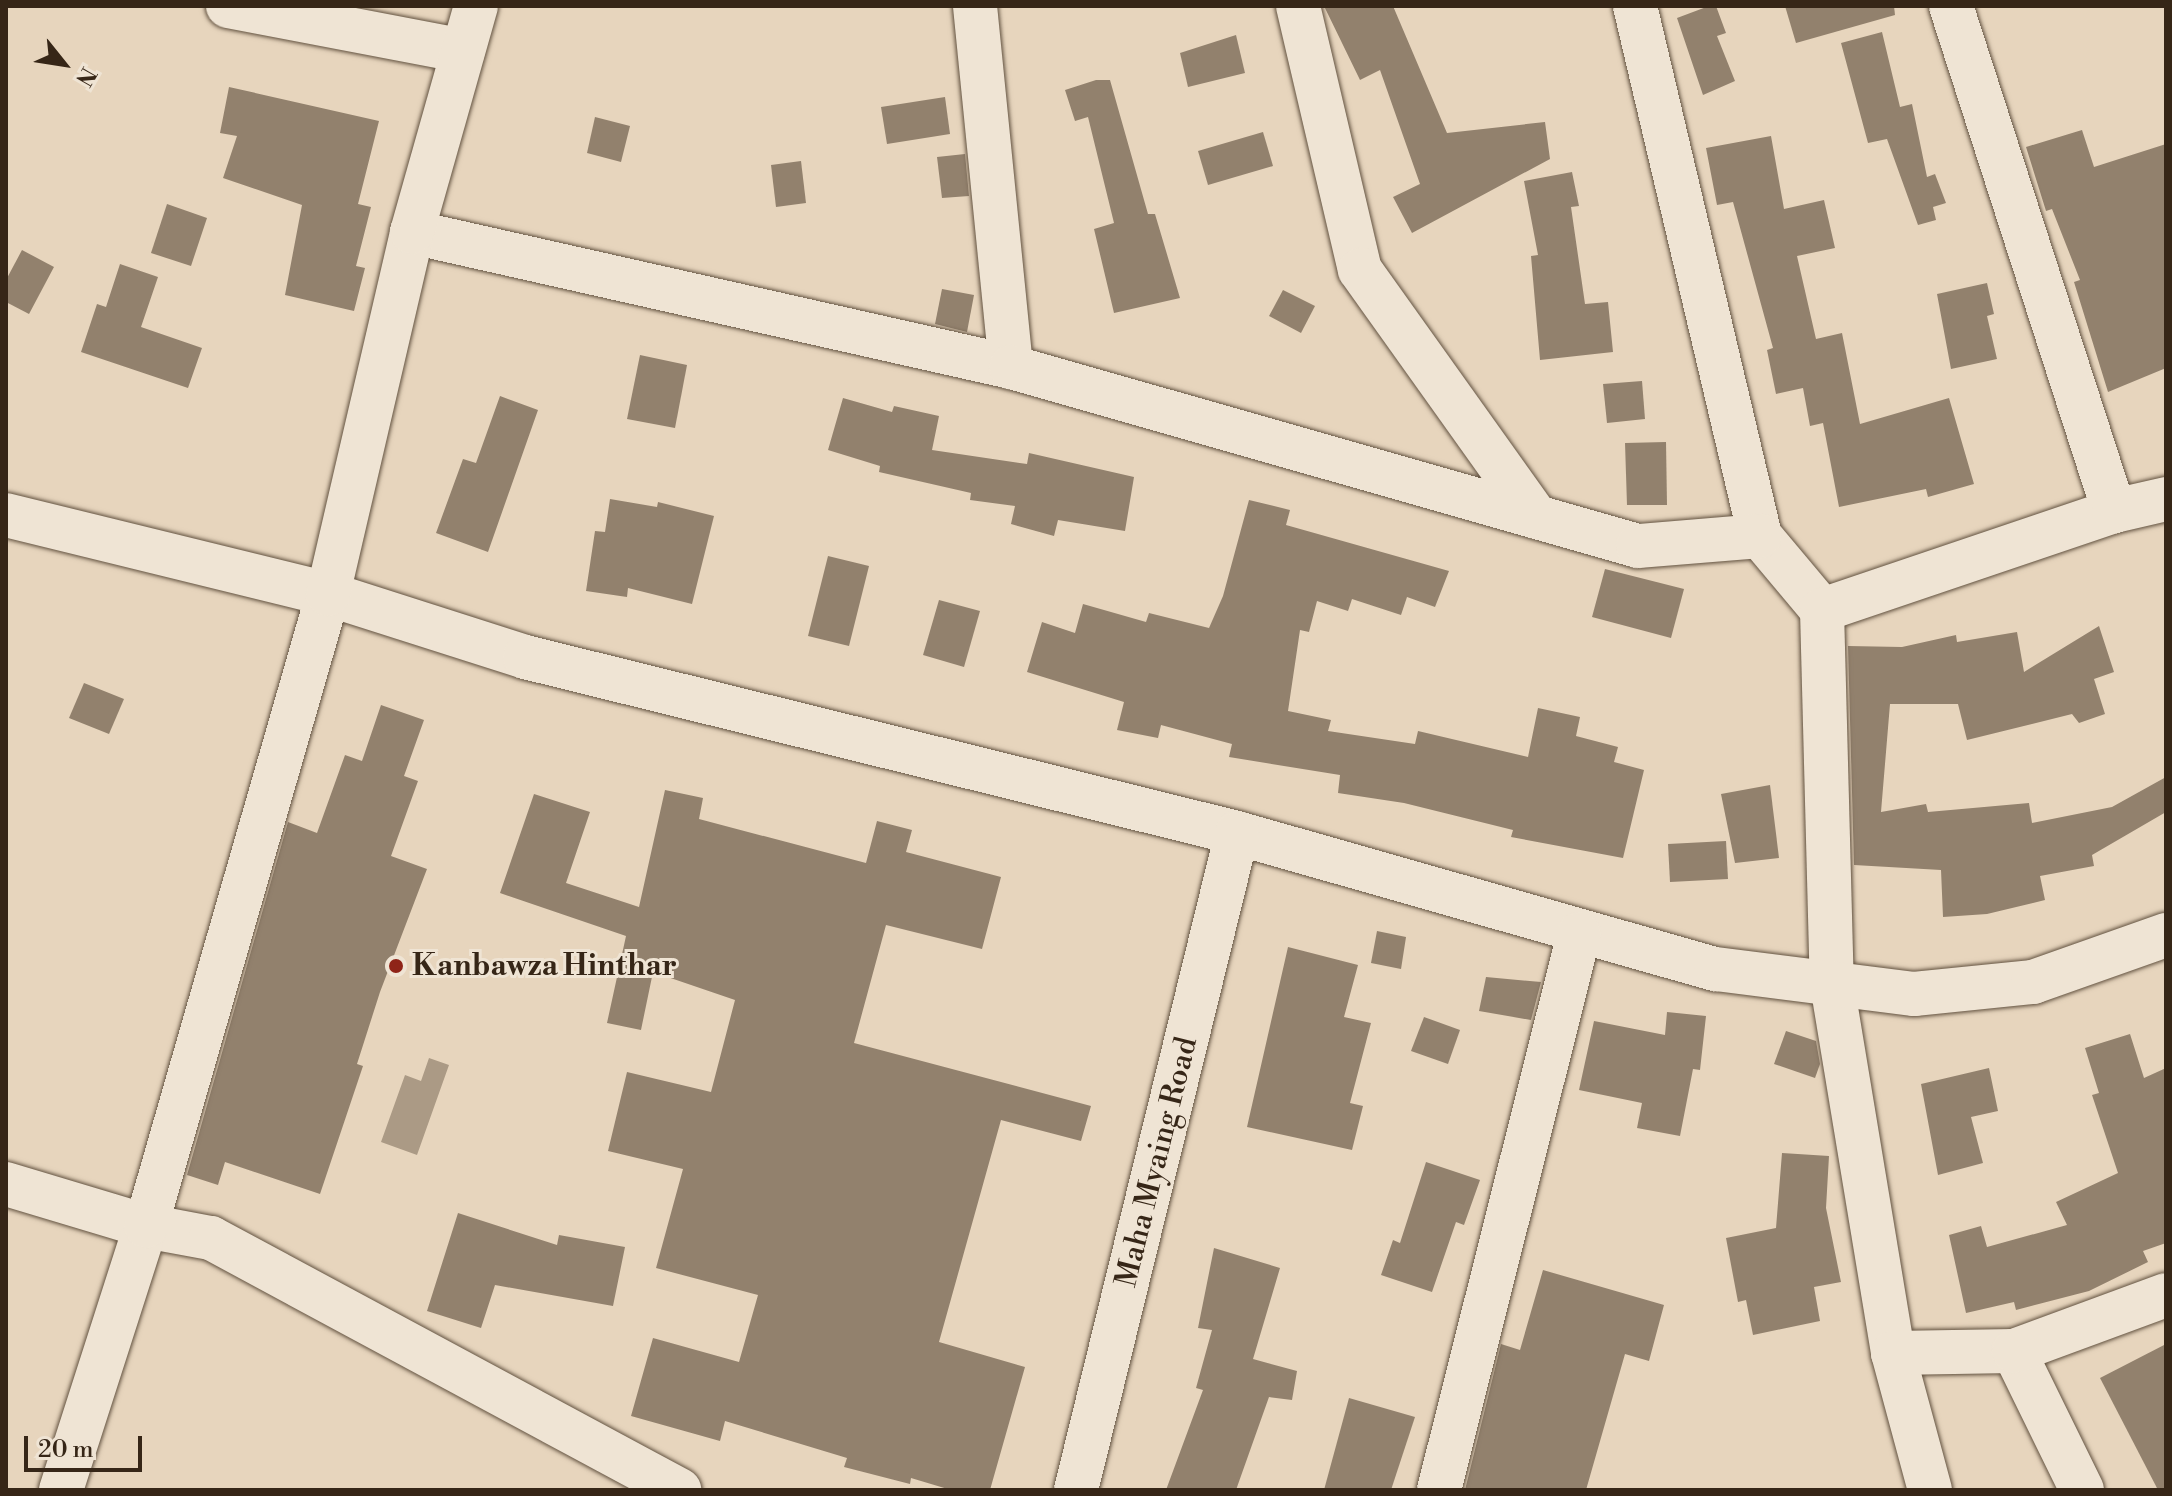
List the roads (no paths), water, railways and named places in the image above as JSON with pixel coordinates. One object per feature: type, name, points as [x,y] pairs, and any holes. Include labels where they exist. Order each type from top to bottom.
[{"type":"street","points":[[228,6],[463,51]]},
{"type":"street","points":[[61,1490],[146,1226],[328,594],[412,232],[476,6]]},
{"type":"street","points":[[975,6],[1011,367]]},
{"type":"street","points":[[1298,6],[1360,270],[1536,517]]},
{"type":"street","points":[[1635,6],[1760,536],[1822,610],[1832,984],[1893,1353],[1930,1490]]},
{"type":"street","points":[[1951,6],[2114,511]]},
{"type":"street","points":[[412,232],[1011,367],[1638,546],[1760,536]]},
{"type":"street","points":[[1822,610],[2114,511],[2166,499]]},
{"type":"street","points":[[6,515],[328,594],[525,657],[1237,833],[1579,934],[1716,969],[1914,994],[2033,982],[2166,935]]},
{"type":"street","name":"Maha Myaing Road","points":[[1076,1490],[1237,833]]},
{"type":"street","points":[[1439,1490],[1579,934]]},
{"type":"street","points":[[6,1184],[146,1226],[211,1238],[679,1490]]},
{"type":"street","points":[[1893,1353],[2014,1351],[2166,1295]]},
{"type":"street","points":[[2014,1351],[2082,1490]]},
{"type":"place","name":"Kanbawza Hinthar","points":[[396,966]]}]
